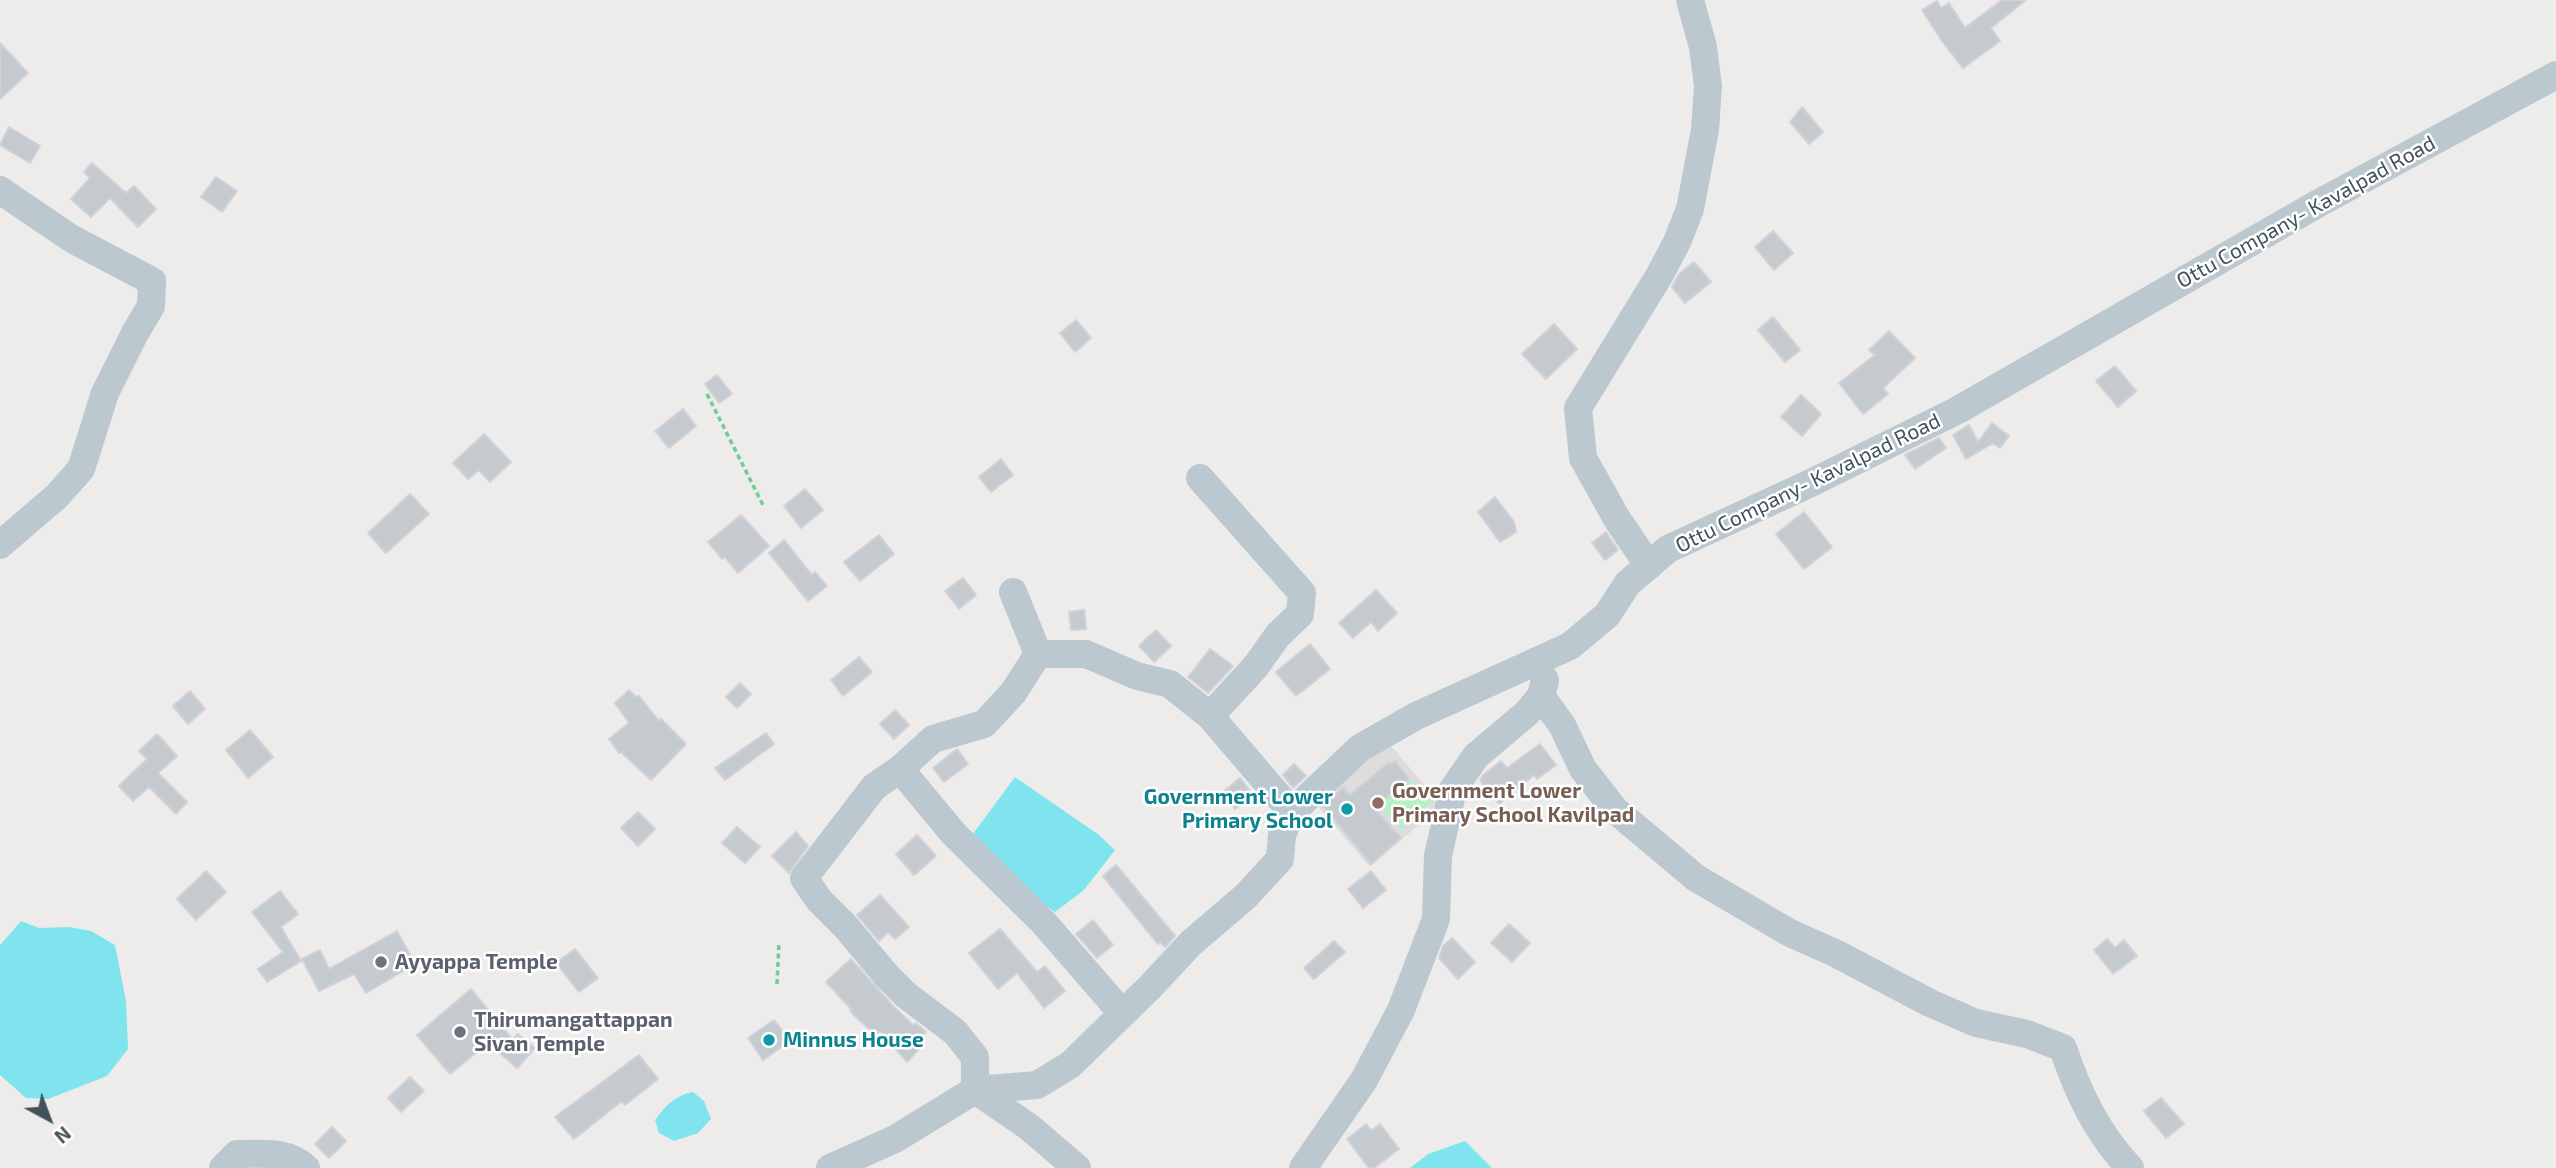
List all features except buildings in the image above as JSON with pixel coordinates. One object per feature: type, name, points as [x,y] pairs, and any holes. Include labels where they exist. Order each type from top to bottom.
[{"type":"street","points":[[1649,566],[1617,519],[1583,458],[1578,431],[1578,408],[1658,276],[1677,242],[1690,209],[1705,130],[1709,86],[1703,47],[1690,0]]},
{"type":"street","name":"Ottu Company- Kavalpad Road","points":[[830,1168],[895,1139],[975,1090],[1037,1085],[1070,1065],[1191,943],[1246,896],[1280,859],[1282,835],[1292,812],[1360,748],[1416,716],[1570,646],[1606,615],[1628,583],[1668,549],[1813,482],[1958,410],[2319,203],[2556,75]]},
{"type":"street","points":[[0,190],[72,239],[152,281],[151,306],[106,393],[81,470],[57,496],[0,545]]},
{"type":"street","points":[[1200,478],[1302,593],[1300,614],[1278,635],[1256,666],[1210,716]]},
{"type":"street","points":[[1013,592],[1038,654]]},
{"type":"street","points":[[1038,654],[1086,654],[1137,676],[1170,684],[1210,716],[1292,812]]},
{"type":"street","points":[[1038,654],[1013,693],[984,724],[933,738],[901,769],[874,787],[804,878],[820,900],[897,985],[955,1031],[975,1057],[975,1090],[1029,1127],[1077,1168]]},
{"type":"street","points":[[1303,1168],[1364,1080],[1401,1010],[1436,919],[1438,856],[1453,789],[1476,756],[1527,713],[1541,695],[1552,655]]},
{"type":"street","points":[[1541,695],[1562,725],[1583,769],[1615,810],[1696,877],[1790,933],[1835,953],[1930,1003],[1976,1023],[2027,1034],[2063,1048],[2074,1082],[2092,1118],[2113,1150],[2130,1168]]},
{"type":"street","points":[[901,769],[953,833],[1044,923],[1122,1013]]},
{"type":"street","points":[[223,1168],[237,1154],[276,1154],[295,1158],[306,1168]]},
{"type":"path","points":[[707,394],[764,507]]},
{"type":"path","points":[[777,984],[779,942]]},
{"type":"shaded area","name":"Government Lower Primary School Kavilpad","points":[[1386,740],[1442,805],[1370,867],[1313,801]]},
{"type":"green space","points":[[1410,779],[1431,802],[1401,829],[1380,805]]},
{"type":"water","points":[[1015,777],[1099,835],[1115,850],[1084,890],[1055,912],[1004,877],[967,842]]},
{"type":"water","points":[[21,921],[39,928],[69,927],[91,931],[115,945],[126,1001],[128,1049],[107,1076],[48,1099],[26,1098],[0,1075],[0,945]]},
{"type":"water","points":[[693,1092],[704,1101],[711,1119],[698,1133],[674,1141],[659,1133],[655,1120],[663,1110],[676,1098]]},
{"type":"water","points":[[1465,1141],[1492,1168],[1410,1168],[1428,1154]]},
{"type":"place","name":"Government Lower Primary School Kavilpad","points":[[1378,803]]},
{"type":"place","name":"Government Lower Primary School","points":[[1347,809]]},
{"type":"place","name":"Ayyappa Temple","points":[[381,962]]},
{"type":"place","name":"Thirumangattappan Sivan Temple","points":[[460,1032]]},
{"type":"place","name":"Minnus House","points":[[769,1040]]}]
